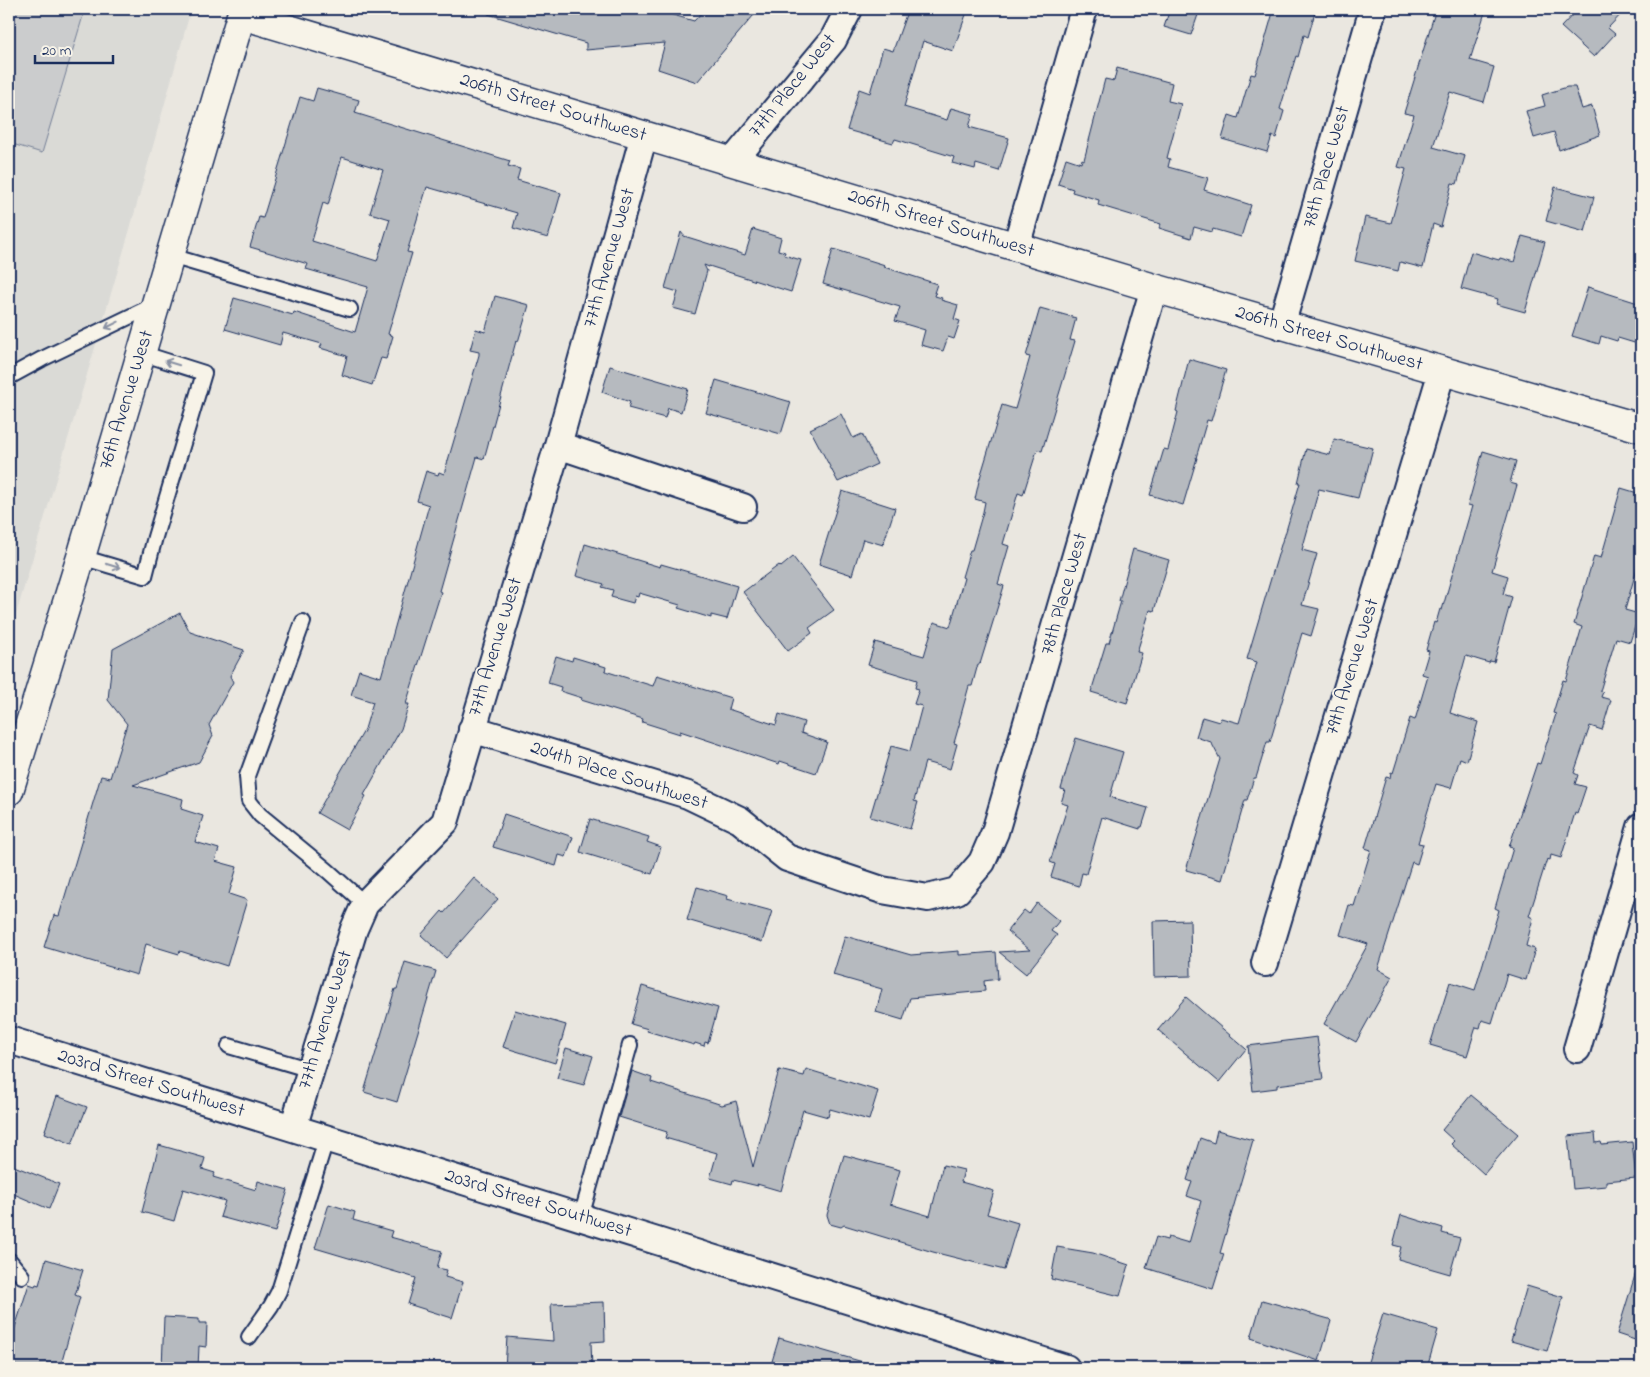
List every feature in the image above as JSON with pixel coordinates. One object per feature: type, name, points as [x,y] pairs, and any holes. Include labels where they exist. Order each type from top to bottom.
[{"type":"street","name":"77th Place West","points":[[733,161],[833,40],[849,9]]},
{"type":"street","points":[[1016,246],[1084,9]]},
{"type":"street","name":"78th Place West","points":[[1281,326],[1373,9]]},
{"type":"street","name":"206th Street Southwest","points":[[243,12],[644,135],[1281,326],[1641,428]]},
{"type":"street","name":"76th Avenue West","points":[[12,765],[81,557],[243,12]]},
{"type":"street","name":"77th Avenue West","points":[[293,1128],[354,930],[365,904],[445,822],[558,445],[644,135]]},
{"type":"street","name":"78th Place West","points":[[957,891],[982,862],[995,832],[1154,288]]},
{"type":"street","name":"79th Avenue West","points":[[1264,963],[1442,371]]},
{"type":"street","points":[[558,445],[743,506]]},
{"type":"street","name":"204th Place Southwest","points":[[472,729],[688,795],[740,820],[787,858],[882,890],[928,898],[957,891]]},
{"type":"street","points":[[1577,1049],[1641,826]]},
{"type":"street","name":"203rd Street Southwest","points":[[9,1040],[293,1128],[326,1140],[1066,1368]]},
{"type":"lane","points":[[171,256],[350,309]]},
{"type":"lane","points":[[9,377],[156,304]]},
{"type":"lane","points":[[81,557],[145,576],[204,373],[141,353]]},
{"type":"lane","points":[[303,622],[247,776],[249,801],[260,815],[365,904]]},
{"type":"lane","points":[[581,1217],[630,1045]]},
{"type":"lane","points":[[230,1046],[311,1070]]},
{"type":"lane","points":[[249,1336],[271,1306],[279,1291],[326,1140]]},
{"type":"lane","points":[[9,1260],[22,1276]]},
{"type":"shaded area","points":[[9,9],[191,9],[128,236],[9,638]]},
{"type":"shaded area","points":[[9,9],[85,9],[42,153],[9,143]]},
{"type":"building","points":[[488,9],[565,9],[563,14],[652,9],[694,21],[705,9],[759,9],[697,82],[658,69],[665,43],[586,50],[586,43],[488,14]]},
{"type":"building","points":[[908,9],[968,9],[953,51],[923,41],[904,107],[947,120],[951,108],[973,114],[969,127],[1009,138],[999,171],[976,164],[975,169],[952,163],[954,157],[895,139],[893,143],[847,130],[859,89],[870,93],[883,48],[893,51]]},
{"type":"building","points":[[1170,9],[1200,9],[1191,35],[1164,27]]},
{"type":"building","points":[[1274,9],[1316,9],[1308,37],[1304,35],[1298,57],[1296,56],[1280,109],[1284,111],[1276,138],[1272,136],[1267,152],[1222,139],[1229,115],[1238,118],[1251,74],[1255,75]]},
{"type":"building","points":[[1436,9],[1486,9],[1470,60],[1494,67],[1484,102],[1450,92],[1433,147],[1465,156],[1457,184],[1452,183],[1441,227],[1433,224],[1423,268],[1400,262],[1398,271],[1355,261],[1365,217],[1391,223],[1406,169],[1398,167],[1414,115],[1404,113]]},
{"type":"building","points":[[1578,9],[1626,9],[1608,28],[1615,34],[1594,57],[1561,27]]},
{"type":"building","points":[[1117,68],[1172,83],[1168,101],[1181,104],[1167,158],[1170,159],[1168,167],[1208,178],[1204,190],[1251,205],[1241,237],[1213,229],[1212,232],[1194,227],[1191,238],[1159,228],[1161,224],[1098,205],[1099,200],[1072,192],[1073,189],[1058,184],[1066,158],[1081,163],[1082,159],[1084,160],[1105,79],[1114,81]]},
{"type":"building","points":[[1567,87],[1575,87],[1582,109],[1592,106],[1600,135],[1559,150],[1554,132],[1534,138],[1526,111],[1545,106],[1542,95]]},
{"type":"building","points":[[317,88],[359,100],[355,113],[510,161],[508,166],[520,169],[517,180],[561,193],[548,238],[513,228],[517,213],[427,187],[407,252],[412,253],[388,334],[393,336],[386,359],[381,358],[372,385],[342,375],[347,356],[320,348],[322,344],[283,333],[280,345],[225,329],[234,298],[293,315],[294,312],[355,332],[368,287],[306,269],[308,264],[250,247],[259,217],[263,218],[300,97],[313,101]],"holes":[[[342,157],[383,170],[370,213],[390,219],[377,261],[312,241],[323,203],[328,205]]]},
{"type":"building","points":[[1555,187],[1594,197],[1585,232],[1546,221]]},
{"type":"building","points":[[753,229],[781,238],[778,250],[785,252],[784,255],[801,260],[791,292],[704,265],[707,271],[695,314],[673,308],[678,292],[665,288],[681,232],[684,236],[745,255]]},
{"type":"building","points":[[1522,236],[1545,242],[1525,312],[1496,304],[1498,299],[1461,289],[1471,252],[1514,262]]},
{"type":"building","points":[[833,249],[937,284],[935,296],[942,298],[941,300],[958,305],[954,319],[960,321],[954,339],[948,337],[943,351],[921,345],[925,330],[895,321],[900,307],[823,284]]},
{"type":"building","points":[[1588,287],[1641,304],[1641,345],[1618,338],[1617,341],[1601,336],[1599,344],[1572,336]]},
{"type":"building","points":[[495,296],[529,305],[518,342],[516,341],[484,459],[477,457],[439,591],[441,592],[406,704],[409,704],[401,729],[364,795],[366,796],[347,830],[317,813],[365,729],[373,702],[351,695],[359,670],[381,677],[429,505],[417,501],[426,471],[438,475],[439,472],[444,474],[479,355],[479,352],[470,350],[476,329],[485,332]]},
{"type":"building","points":[[1040,308],[1076,318],[1070,340],[1075,341],[1042,451],[1037,450],[1023,495],[1018,493],[1003,544],[1009,546],[998,584],[1004,586],[980,664],[978,664],[972,686],[969,686],[954,743],[957,744],[950,769],[925,762],[914,801],[918,802],[910,829],[870,817],[891,746],[910,751],[922,706],[914,704],[919,689],[915,688],[917,680],[868,665],[875,642],[924,656],[934,622],[950,627],[964,578],[962,577],[970,550],[972,550],[985,502],[975,499],[979,481],[1002,405],[1015,409],[1030,357],[1026,356]]},
{"type":"building","points":[[1189,359],[1226,370],[1211,421],[1207,420],[1183,505],[1150,495],[1164,449],[1168,450]]},
{"type":"building","points":[[610,366],[688,389],[681,412],[668,408],[665,418],[628,408],[630,402],[602,392]]},
{"type":"building","points":[[716,380],[791,402],[781,434],[706,413]]},
{"type":"building","points":[[841,414],[853,438],[862,434],[877,464],[838,482],[810,429]]},
{"type":"building","points":[[1334,439],[1373,448],[1364,483],[1362,483],[1358,498],[1319,489],[1302,550],[1317,554],[1302,605],[1319,609],[1311,636],[1302,633],[1270,742],[1267,742],[1256,778],[1254,778],[1247,800],[1245,800],[1222,880],[1186,870],[1220,759],[1211,742],[1196,737],[1202,717],[1219,722],[1221,718],[1239,723],[1257,662],[1247,659],[1300,483],[1298,483],[1306,449],[1330,455]]},
{"type":"building","points":[[1483,451],[1516,461],[1510,483],[1517,485],[1492,571],[1508,576],[1503,594],[1512,597],[1494,662],[1490,661],[1489,663],[1466,656],[1450,713],[1478,722],[1467,761],[1460,758],[1451,788],[1436,784],[1418,843],[1423,844],[1417,864],[1412,862],[1378,969],[1392,977],[1356,1042],[1324,1024],[1368,944],[1340,935],[1349,905],[1354,906],[1371,850],[1365,848],[1386,777],[1390,778],[1391,772],[1393,773],[1410,718],[1415,720],[1428,676],[1422,674],[1429,651],[1426,650],[1434,622],[1436,623],[1440,609],[1442,610],[1472,506],[1468,505]]},
{"type":"building","points":[[1621,488],[1641,494],[1641,554],[1625,610],[1639,614],[1630,642],[1616,638],[1600,691],[1603,692],[1601,697],[1611,700],[1602,730],[1590,726],[1574,773],[1578,775],[1575,784],[1586,787],[1577,814],[1575,813],[1561,858],[1551,855],[1550,860],[1547,859],[1529,916],[1533,918],[1526,946],[1535,949],[1526,980],[1507,974],[1492,1023],[1482,1020],[1480,1028],[1476,1027],[1467,1056],[1430,1045],[1450,982],[1475,990],[1499,910],[1495,908],[1513,848],[1509,847],[1537,763],[1540,764],[1556,714],[1553,713],[1563,680],[1566,681],[1582,627],[1574,624],[1594,556],[1601,558]]},
{"type":"building","points":[[842,491],[895,508],[883,545],[863,539],[852,575],[819,564]]},
{"type":"building","points":[[585,544],[660,567],[661,564],[737,586],[727,619],[711,615],[711,618],[678,608],[680,605],[639,593],[638,597],[635,596],[633,603],[611,597],[613,590],[602,587],[604,584],[576,576]]},
{"type":"building","points":[[1133,549],[1169,560],[1154,611],[1150,610],[1137,652],[1142,653],[1127,703],[1091,692],[1106,643],[1109,643]]},
{"type":"building","points":[[793,557],[834,610],[809,628],[812,633],[788,651],[743,592]]},
{"type":"building","points":[[180,613],[190,632],[244,650],[230,676],[233,682],[209,725],[213,736],[199,762],[133,785],[183,799],[181,809],[203,816],[195,842],[219,849],[215,861],[237,867],[229,894],[247,900],[227,966],[180,951],[179,954],[146,944],[137,975],[44,947],[54,915],[59,916],[101,776],[110,778],[127,724],[108,700],[113,649]]},
{"type":"building","points":[[556,656],[572,661],[573,657],[606,667],[605,671],[653,686],[657,675],[731,698],[728,709],[776,725],[779,714],[804,722],[801,733],[827,742],[816,773],[780,761],[779,764],[680,731],[680,734],[642,722],[643,719],[581,700],[582,698],[560,691],[561,687],[548,683]]},
{"type":"building","points":[[1076,738],[1123,752],[1110,797],[1148,808],[1140,829],[1102,817],[1086,874],[1082,873],[1079,886],[1051,877],[1055,864],[1050,862],[1068,805],[1061,803],[1065,790],[1061,789]]},
{"type":"building","points":[[504,814],[573,837],[566,857],[559,855],[556,866],[493,847]]},
{"type":"building","points":[[590,819],[649,837],[647,842],[661,847],[652,874],[580,852]]},
{"type":"building","points":[[474,878],[498,899],[446,958],[421,935],[442,911],[444,913]]},
{"type":"building","points":[[697,887],[728,896],[727,899],[772,911],[762,942],[687,920]]},
{"type":"building","points":[[1037,903],[1059,921],[1051,931],[1057,935],[1026,974],[999,952],[1030,950],[1007,931],[1024,910],[1029,914]]},
{"type":"building","points":[[1190,920],[1191,976],[1154,977],[1153,921]]},
{"type":"building","points":[[845,936],[911,955],[959,951],[959,955],[996,952],[998,979],[984,981],[985,991],[910,998],[903,1020],[876,1012],[882,989],[833,975]]},
{"type":"building","points":[[405,962],[436,971],[397,1102],[364,1092]]},
{"type":"building","points":[[642,986],[718,1008],[708,1043],[705,1042],[704,1046],[695,1043],[694,1045],[647,1031],[648,1029],[631,1024]]},
{"type":"building","points":[[1186,997],[1246,1049],[1219,1082],[1158,1030]]},
{"type":"building","points":[[515,1010],[566,1025],[555,1063],[503,1047]]},
{"type":"building","points":[[1317,1037],[1323,1079],[1277,1085],[1277,1088],[1253,1091],[1248,1046]]},
{"type":"building","points":[[566,1048],[593,1056],[584,1085],[557,1078]]},
{"type":"building","points":[[806,1069],[878,1091],[869,1120],[830,1109],[828,1117],[803,1110],[781,1191],[757,1184],[758,1186],[733,1180],[732,1184],[710,1178],[717,1153],[665,1138],[667,1132],[619,1117],[632,1071],[652,1078],[651,1082],[722,1105],[736,1101],[753,1167],[779,1070],[804,1076]]},
{"type":"building","points":[[1471,1095],[1518,1134],[1484,1174],[1451,1144],[1454,1141],[1442,1130]]},
{"type":"building","points":[[57,1096],[87,1107],[72,1144],[45,1133]]},
{"type":"building","points":[[1217,1130],[1253,1140],[1220,1253],[1224,1254],[1213,1289],[1146,1268],[1156,1237],[1167,1240],[1168,1237],[1189,1243],[1201,1201],[1187,1196],[1192,1182],[1187,1180],[1200,1138],[1214,1143]]},
{"type":"building","points":[[1595,1133],[1596,1143],[1601,1142],[1602,1145],[1632,1142],[1636,1178],[1606,1181],[1606,1186],[1573,1189],[1568,1136]]},
{"type":"building","points":[[159,1145],[205,1158],[202,1169],[215,1173],[213,1177],[256,1190],[258,1181],[288,1190],[275,1232],[220,1217],[225,1201],[183,1189],[174,1221],[142,1212]]},
{"type":"building","points":[[844,1155],[900,1170],[890,1204],[930,1216],[943,1165],[964,1170],[961,1182],[994,1191],[987,1214],[1018,1223],[1004,1270],[933,1252],[844,1225],[841,1227],[830,1224],[827,1215]]},
{"type":"building","points":[[9,1164],[59,1184],[49,1209],[9,1192]]},
{"type":"building","points":[[329,1204],[355,1212],[353,1220],[392,1231],[390,1237],[442,1251],[437,1268],[447,1270],[445,1277],[463,1282],[452,1318],[408,1304],[416,1278],[315,1248]]},
{"type":"building","points":[[1401,1215],[1443,1228],[1442,1233],[1460,1238],[1450,1274],[1398,1259],[1401,1247],[1393,1245]]},
{"type":"building","points":[[1057,1247],[1093,1253],[1129,1265],[1120,1296],[1051,1279]]},
{"type":"building","points":[[46,1259],[83,1270],[75,1295],[80,1297],[60,1368],[9,1368],[9,1346],[29,1284],[39,1285]]},
{"type":"building","points":[[1636,1272],[1641,1272],[1641,1342],[1617,1334]]},
{"type":"building","points":[[1527,1286],[1563,1297],[1547,1351],[1511,1341]]},
{"type":"building","points":[[1262,1300],[1331,1321],[1319,1361],[1251,1338]]},
{"type":"building","points":[[604,1302],[605,1341],[591,1342],[592,1368],[505,1368],[507,1337],[553,1341],[551,1304]]},
{"type":"building","points":[[1383,1314],[1438,1330],[1427,1368],[1366,1368]]},
{"type":"building","points":[[164,1317],[199,1319],[199,1323],[207,1323],[206,1347],[199,1346],[198,1368],[162,1368]]},
{"type":"building","points":[[779,1338],[863,1362],[862,1368],[770,1368]]}]
